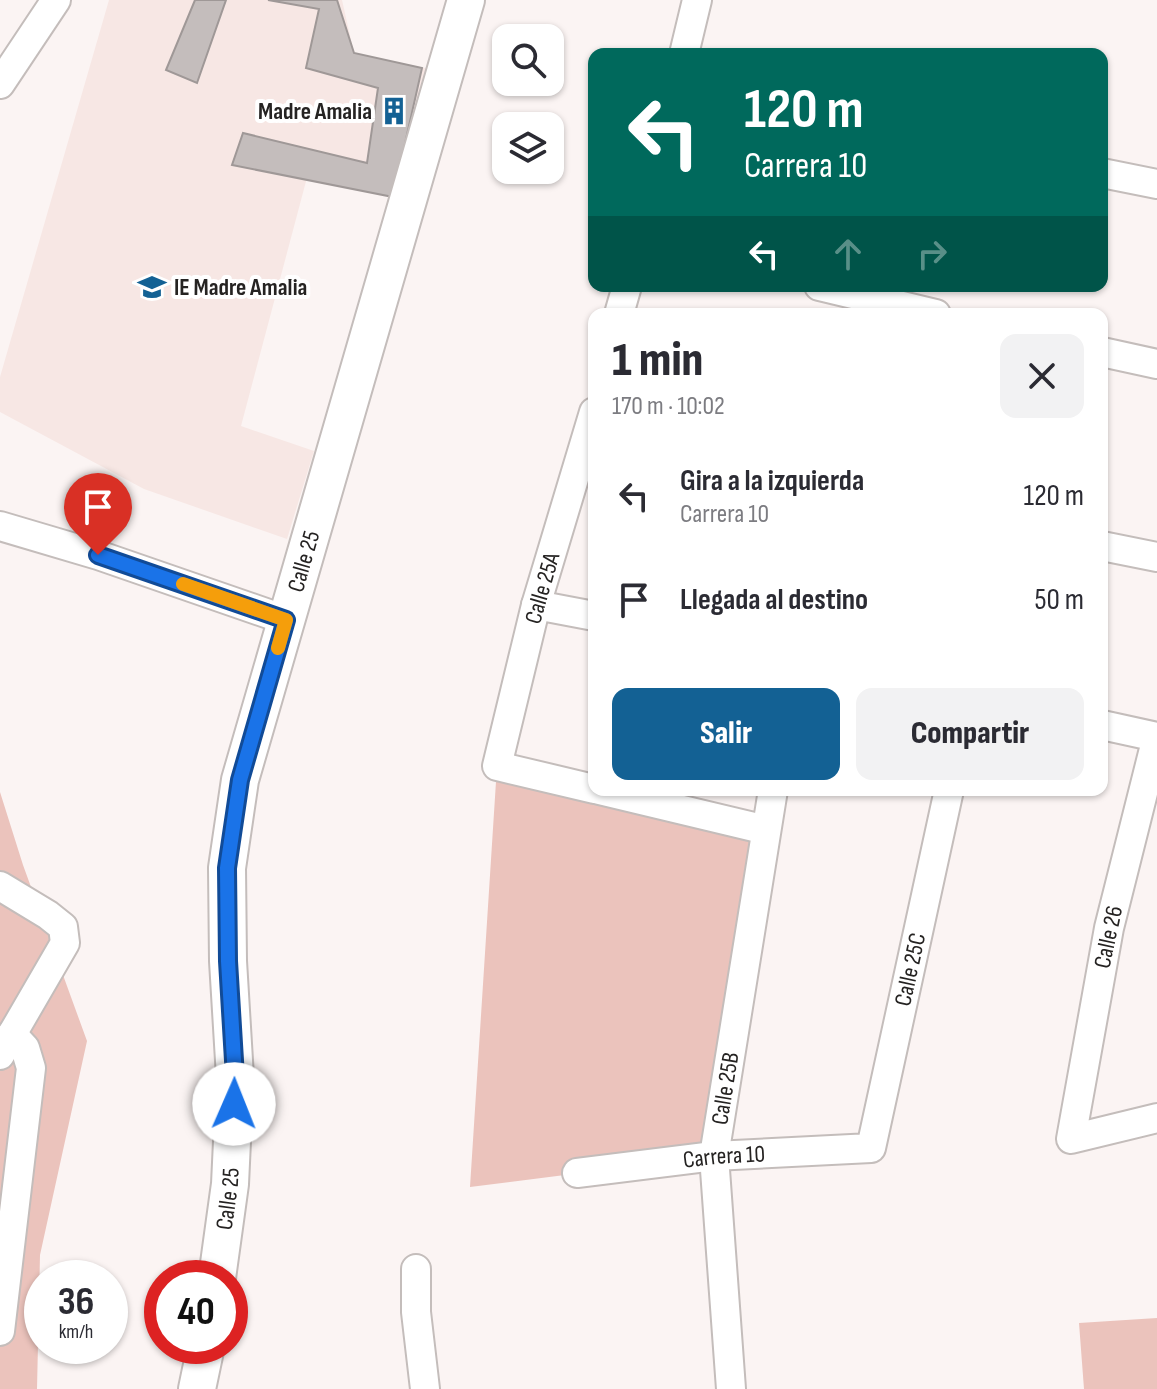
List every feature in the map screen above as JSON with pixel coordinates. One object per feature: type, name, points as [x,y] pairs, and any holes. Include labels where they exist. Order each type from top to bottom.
[{"type":"street","points":[[0,84],[56,0]]},
{"type":"street","name":"Calle 25","points":[[219,1260],[230,1184],[235,1077],[228,961],[227,868],[240,780],[466,0]]},
{"type":"street","points":[[685,48],[697,0]]},
{"type":"street","points":[[1108,174],[1157,184]]},
{"type":"street","points":[[844,292],[911,308]]},
{"type":"street","points":[[1108,353],[1157,364]]},
{"type":"street","name":"Calle 25A","points":[[588,442],[536,605],[497,766],[588,787]]},
{"type":"street","points":[[0,526],[98,555],[286,620]]},
{"type":"street","points":[[1108,547],[1157,557]]},
{"type":"street","points":[[536,605],[588,615]]},
{"type":"street","points":[[1108,726],[1157,737]]},
{"type":"street","name":"Calle 26","points":[[1157,737],[1109,928],[1071,1139],[1157,1118]]},
{"type":"street","points":[[625,796],[766,830]]},
{"type":"street","name":"Calle 25B","points":[[731,1389],[714,1156],[772,796]]},
{"type":"street","name":"Calle 25C","points":[[871,1148],[948,796]]},
{"type":"street","points":[[0,886],[63,927],[65,943],[6,1044],[25,1048],[31,1068],[0,1331]]},
{"type":"street","name":"Carrera 10","points":[[577,1173],[714,1156],[871,1148]]},
{"type":"street","points":[[416,1269],[416,1312],[425,1389]]},
{"type":"street","points":[[197,1389],[202,1364]]},
{"type":"shaded area","name":"IE Madre Amalia","points":[[109,0],[342,0],[354,53],[429,69],[393,197],[309,170],[241,426],[314,451],[287,539],[144,489],[0,412],[0,377]]},
{"type":"shaded area","points":[[497,766],[588,788],[588,796],[623,796],[766,830],[714,1156],[470,1187]]},
{"type":"shaded area","points":[[0,792],[87,1041],[40,1260],[24,1260],[24,1364],[38,1364],[37,1389],[0,1389]]},
{"type":"shaded area","points":[[1157,1318],[1157,1389],[1084,1389],[1079,1323]]},
{"type":"building","name":"Madre Amalia","points":[[195,0],[226,0],[197,83],[166,70]]},
{"type":"building","name":"Madre Amalia","points":[[268,0],[337,0],[354,53],[422,68],[393,197],[232,165],[243,133],[367,163],[378,88],[306,68],[319,9]]},
{"type":"slow traffic","points":[[183,584],[286,620],[278,648]]},
{"type":"place","name":"Madre Amalia","points":[[394,111]]},
{"type":"place","name":"IE Madre Amalia","points":[[152,287]]},
{"type":"route","points":[[98,555],[286,620],[240,780],[227,868],[234,1104]]}]
